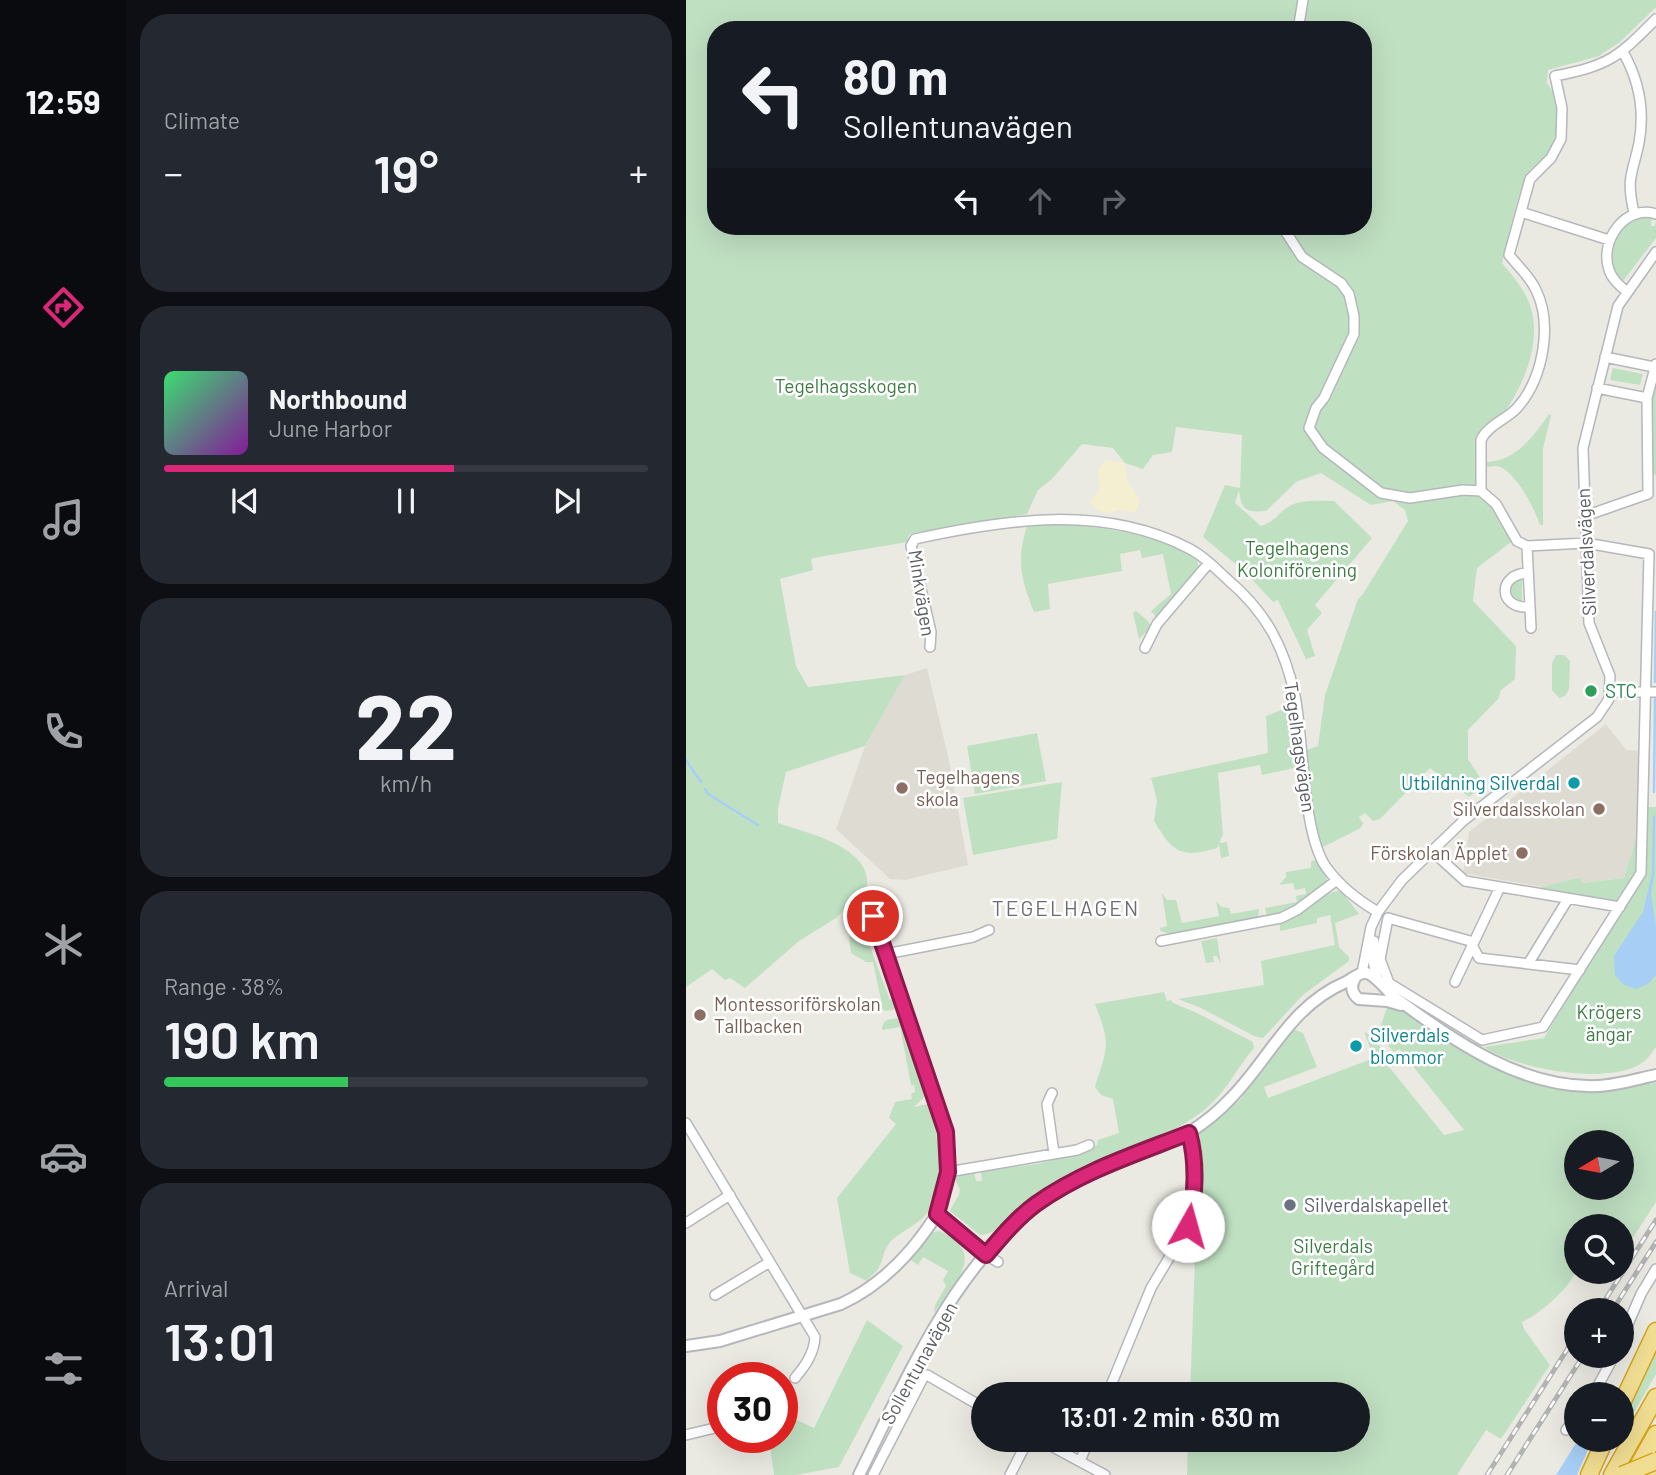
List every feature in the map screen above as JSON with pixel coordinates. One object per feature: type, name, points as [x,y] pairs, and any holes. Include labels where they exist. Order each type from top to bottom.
[{"type":"highway","points":[[1632,1382],[1656,1331]]},
{"type":"highway","points":[[1612,1475],[1656,1397]]},
{"type":"highway","points":[[1633,1475],[1656,1434]]},
{"type":"highway","points":[[1589,1475],[1600,1452]]},
{"type":"highway","points":[[1622,1475],[1656,1461]]},
{"type":"street","points":[[1300,21],[1303,0]]},
{"type":"street","points":[[1481,491],[1483,435],[1505,420],[1522,403],[1534,380],[1542,355],[1544,335],[1540,302],[1535,288],[1509,255],[1530,179],[1551,158],[1561,139],[1562,108],[1555,76],[1598,66],[1623,51],[1656,19]]},
{"type":"street","points":[[1623,51],[1636,78],[1642,104],[1639,143],[1629,181],[1634,213]]},
{"type":"street","points":[[1521,212],[1609,240]]},
{"type":"street","points":[[1626,291],[1609,271],[1606,256],[1609,240],[1623,220],[1634,213],[1656,214]]},
{"type":"street","points":[[1288,235],[1302,257],[1341,283],[1349,294],[1354,316],[1354,334],[1316,408],[1309,428],[1317,441],[1363,480],[1381,493],[1393,497],[1410,498],[1463,490],[1481,491],[1496,505],[1517,541],[1527,546],[1586,543],[1648,554],[1651,692],[1641,873],[1580,970],[1543,1027],[1482,1040],[1389,983],[1380,959],[1388,918],[1470,941],[1479,958],[1580,970]]},
{"type":"street","name":"Silverdalsvägen","points":[[1609,692],[1610,676],[1590,622],[1583,448],[1618,306],[1626,291],[1655,256]]},
{"type":"street","points":[[1585,516],[1648,494],[1647,398],[1655,366],[1605,357]]},
{"type":"street","points":[[1597,388],[1647,398]]},
{"type":"street","name":"Tegelhagsvägen","points":[[915,539],[964,528],[1059,519],[1120,524],[1148,532],[1192,550],[1209,563],[1247,596],[1264,617],[1281,647],[1295,698],[1312,827],[1319,853],[1337,880],[1376,917]]},
{"type":"street","name":"Minkvägen","points":[[915,539],[911,546],[931,632],[930,647]]},
{"type":"street","points":[[1527,546],[1531,628]]},
{"type":"street","points":[[1145,649],[1157,624],[1209,563]]},
{"type":"street","points":[[1528,573],[1513,576],[1505,590],[1507,598],[1516,606],[1529,607]]},
{"type":"street","points":[[1353,993],[1352,987],[1358,976],[1371,927],[1402,880],[1463,821],[1597,717],[1609,699],[1609,692],[1651,692]]},
{"type":"street","points":[[1432,851],[1465,881],[1620,907]]},
{"type":"street","points":[[1161,941],[1281,918],[1297,910],[1337,880]]},
{"type":"street","points":[[1455,982],[1500,887]]},
{"type":"street","points":[[1528,964],[1568,899]]},
{"type":"street","points":[[686,1346],[720,1341],[841,1304],[876,1284],[905,1256],[937,1214],[948,1172],[946,1132],[869,906]]},
{"type":"street","points":[[1373,999],[1379,992],[1372,948],[1376,917]]},
{"type":"street","points":[[886,954],[973,937],[989,930]]},
{"type":"street","points":[[1358,976],[1367,973],[1408,1006],[1490,1059],[1521,1074],[1578,1086],[1618,1084],[1656,1075]]},
{"type":"street","name":"Sollentunavägen","points":[[859,1475],[904,1384],[944,1312],[1004,1233],[1035,1205],[1068,1184],[1110,1163],[1189,1133],[1231,1099],[1297,1014],[1358,976]]},
{"type":"street","points":[[1324,995],[1353,993],[1364,1001],[1373,999],[1408,1006]]},
{"type":"street","points":[[1640,1078],[1656,1068]]},
{"type":"street","points":[[1052,1093],[1047,1104],[1054,1153]]},
{"type":"street","points":[[687,1127],[815,1337],[815,1346],[798,1374]]},
{"type":"street","points":[[1112,1382],[1151,1288],[1188,1226],[1194,1159],[1189,1133]]},
{"type":"street","points":[[948,1172],[1077,1150],[1089,1145]]},
{"type":"street","points":[[686,1223],[730,1195]]},
{"type":"street","points":[[937,1214],[998,1262]]},
{"type":"street","points":[[715,1295],[770,1262]]},
{"type":"street","points":[[1634,1312],[1656,1269]]},
{"type":"street","points":[[873,1475],[924,1376],[927,1375],[971,1400]]},
{"type":"street","points":[[686,1435],[707,1430]]},
{"type":"street","points":[[1010,1475],[1022,1452]]},
{"type":"street","points":[[1063,1452],[1105,1475]]},
{"type":"street","points":[[1080,1461],[1084,1452]]},
{"type":"shaded area","name":"Tegelhagens skola","points":[[927,668],[949,760],[968,865],[905,880],[890,879],[836,829],[865,746],[905,675]]},
{"type":"shaded area","points":[[1606,724],[1626,750],[1643,751],[1639,829],[1624,878],[1580,883],[1579,877],[1542,887],[1463,873],[1469,832]]},
{"type":"green space","name":"Tegelhagsskogen","points":[[686,0],[1656,0],[1656,7],[1620,42],[1599,56],[1548,70],[1547,83],[1558,111],[1558,131],[1550,150],[1526,175],[1502,263],[1527,298],[1534,329],[1529,362],[1516,394],[1499,420],[1478,437],[1477,496],[1489,504],[1511,542],[1477,568],[1473,601],[1516,646],[1515,679],[1501,690],[1498,699],[1468,730],[1468,759],[1485,785],[1469,797],[1430,768],[1380,819],[1373,821],[1365,813],[1359,817],[1363,823],[1361,828],[1323,847],[1315,829],[1305,751],[1318,746],[1325,695],[1358,599],[1408,521],[1405,510],[1393,501],[1371,505],[1321,473],[1296,482],[1266,511],[1245,508],[1239,490],[1235,503],[1261,526],[1293,504],[1334,501],[1372,538],[1315,605],[1322,613],[1307,630],[1315,656],[1306,659],[1278,600],[1273,602],[1244,571],[1203,537],[1225,485],[1240,488],[1242,435],[1176,427],[1172,452],[1153,455],[1143,469],[1125,463],[1113,448],[1082,444],[1052,479],[1038,490],[1027,514],[914,533],[909,535],[907,542],[813,558],[813,570],[780,579],[796,666],[808,687],[905,675],[865,746],[786,772],[778,808],[778,823],[831,842],[855,857],[863,867],[867,879],[864,901],[846,908],[836,918],[799,941],[745,988],[730,978],[725,980],[712,969],[686,987]]},
{"type":"green space","points":[[1652,216],[1651,226],[1655,226],[1656,219],[1656,238],[1623,281],[1611,259],[1614,239],[1628,223]]},
{"type":"green space","points":[[1613,368],[1643,374],[1640,385],[1610,380]]},
{"type":"green space","points":[[1656,382],[1656,475],[1653,474],[1652,398]]},
{"type":"green space","points":[[1549,414],[1551,415],[1543,449],[1543,525],[1540,525],[1529,500],[1511,475],[1497,466],[1486,467],[1486,462],[1497,461],[1523,446]]},
{"type":"green space","points":[[1051,523],[1107,529],[1158,541],[1193,556],[1197,559],[1199,569],[1160,616],[1156,617],[1151,611],[1171,594],[1163,554],[1142,558],[1140,550],[1120,554],[1122,571],[1048,584],[1050,609],[1034,612],[1022,570],[1024,538],[1027,526]]},
{"type":"green space","points":[[1522,577],[1522,605],[1509,596],[1510,583]]},
{"type":"green space","points":[[1136,611],[1151,627],[1139,639],[1133,613]]},
{"type":"green space","points":[[1556,655],[1564,655],[1570,661],[1569,689],[1565,696],[1559,698],[1552,690],[1552,663]]},
{"type":"green space","points":[[1289,707],[1299,767],[1262,775],[1260,765],[1218,773],[1223,835],[1219,843],[1227,842],[1229,856],[1221,858],[1219,844],[1217,848],[1194,853],[1173,846],[1154,821],[1157,800],[1151,778],[1268,753],[1266,716]]},
{"type":"green space","points":[[1037,733],[1046,781],[975,794],[967,746]]},
{"type":"green space","points":[[1062,782],[1057,839],[973,855],[963,798]]},
{"type":"green space","name":"Krögers ängar","points":[[1645,807],[1656,807],[1656,1047],[1642,1063],[1626,1070],[1585,1074],[1539,1068],[1517,1062],[1484,1047],[1544,1038],[1643,873]]},
{"type":"green space","points":[[1639,829],[1638,872],[1618,901],[1543,890],[1542,887],[1580,877],[1581,883],[1624,878]]},
{"type":"green space","points":[[1317,860],[1326,874],[1327,882],[1292,909],[1267,917],[1265,908],[1297,902],[1296,896],[1306,894],[1305,888],[1295,890],[1293,883],[1279,885],[1286,877],[1286,872],[1311,868],[1311,861]]},
{"type":"green space","points":[[1336,891],[1342,892],[1359,914],[1335,923],[1339,947],[1349,957],[1349,961],[1303,995],[1263,1038],[1178,999],[1264,985],[1261,961],[1335,945],[1330,915],[1317,918],[1317,923],[1280,931],[1280,923]]},
{"type":"green space","points":[[1162,893],[1167,900],[1176,900],[1182,923],[1219,916],[1216,901],[1222,907],[1229,908],[1231,914],[1259,909],[1258,919],[1173,935],[1161,931],[1160,928],[1167,926]]},
{"type":"green space","points":[[865,933],[890,1000],[897,998],[898,1005],[893,1010],[885,1011],[876,1004],[881,1000],[873,962],[866,962],[851,953],[849,937]]},
{"type":"green space","points":[[1217,938],[1221,964],[1217,956],[1213,956],[1214,962],[1206,963],[1201,941]]},
{"type":"green space","points":[[1164,992],[1167,1001],[1171,1000],[1253,1042],[1254,1048],[1211,1104],[1186,1123],[1090,1164],[1053,1183],[1007,1222],[988,1234],[980,1235],[950,1211],[960,1192],[954,1179],[957,1175],[974,1173],[976,1181],[982,1181],[981,1171],[1037,1164],[1082,1153],[1097,1145],[1098,1140],[1119,1133],[1113,1099],[1101,1095],[1095,1087],[1106,1045],[1104,1029],[1095,1004]]},
{"type":"green space","name":"Silverdals Griftegård","points":[[1388,1004],[1402,1009],[1492,1064],[1611,1089],[1656,1083],[1656,1202],[1634,1236],[1634,1214],[1564,1214],[1564,1284],[1567,1284],[1555,1299],[1522,1322],[1524,1329],[1550,1365],[1501,1439],[1486,1430],[1457,1475],[1187,1475],[1188,1452],[1370,1452],[1370,1382],[1190,1382],[1199,1148],[1197,1135],[1201,1128],[1239,1101],[1293,1029],[1303,1033],[1317,1067],[1264,1087],[1268,1098],[1374,1058],[1366,1032],[1386,1053],[1381,1057],[1444,1135],[1464,1130],[1399,1049],[1394,1052],[1378,1035]]},
{"type":"green space","points":[[897,1018],[905,1025],[928,1093],[914,1107],[932,1103],[942,1156],[940,1184],[930,1209],[922,1219],[889,1243],[878,1269],[867,1281],[850,1273],[837,1198],[896,1124],[889,1118],[895,1102],[912,1099],[911,1094],[915,1092],[914,1085],[911,1085],[900,1027],[882,1030],[885,1022]]},
{"type":"green space","points":[[938,1231],[957,1242],[965,1259],[959,1278],[934,1313],[935,1305],[946,1286],[943,1280],[948,1271],[923,1257],[918,1265],[911,1260],[932,1233]]},
{"type":"green space","points":[[867,1320],[903,1346],[839,1467],[796,1475],[774,1475],[771,1453],[798,1453],[798,1421],[814,1428]]},
{"type":"green space","points":[[1656,1340],[1656,1374],[1634,1412],[1634,1387]]},
{"type":"sand","points":[[1106,460],[1125,463],[1127,480],[1140,500],[1135,512],[1117,510],[1105,513],[1092,505],[1090,501],[1099,491],[1099,471]]},
{"type":"water","points":[[1654,876],[1651,894],[1656,926],[1656,975],[1648,984],[1636,989],[1624,985],[1615,975],[1614,956],[1643,912],[1651,877]]},
{"type":"water","points":[[1570,1452],[1587,1452],[1577,1475],[1556,1475]]},
{"type":"waterway","points":[[1655,682],[1656,612]]},
{"type":"waterway","points":[[1654,792],[1655,699]]},
{"type":"waterway","points":[[686,760],[701,782]]},
{"type":"waterway","points":[[705,789],[708,794],[758,825]]},
{"type":"waterway","points":[[1653,876],[1654,817]]},
{"type":"railway","points":[[1606,1298],[1656,1220]]},
{"type":"railway","points":[[1620,1298],[1656,1242]]},
{"type":"railway","points":[[1487,1475],[1564,1354]]},
{"type":"railway","points":[[1507,1475],[1575,1368]]},
{"type":"place","name":"STC","points":[[1591,691]]},
{"type":"place","name":"Utbildning Silverdal","points":[[1574,783]]},
{"type":"place","name":"Tegelhagens skola","points":[[902,788]]},
{"type":"place","name":"Silverdalsskolan","points":[[1599,809]]},
{"type":"place","name":"Förskolan Äpplet","points":[[1522,853]]},
{"type":"place","name":"Montessoriförskolan Tallbacken","points":[[700,1015]]},
{"type":"place","name":"Silverdals blommor","points":[[1356,1046]]},
{"type":"place","name":"Silverdalskapellet","points":[[1290,1205]]},
{"type":"district","name":"TEGELHAGEN","points":[[1066,909]]},
{"type":"route","points":[[873,916],[946,1132],[948,1172],[937,1214],[986,1255],[1024,1214],[1068,1184],[1110,1163],[1189,1133],[1194,1159],[1188,1226]]},
{"type":"park label","name":"Tegelhagens Koloniförening","points":[[1297,559]]}]
